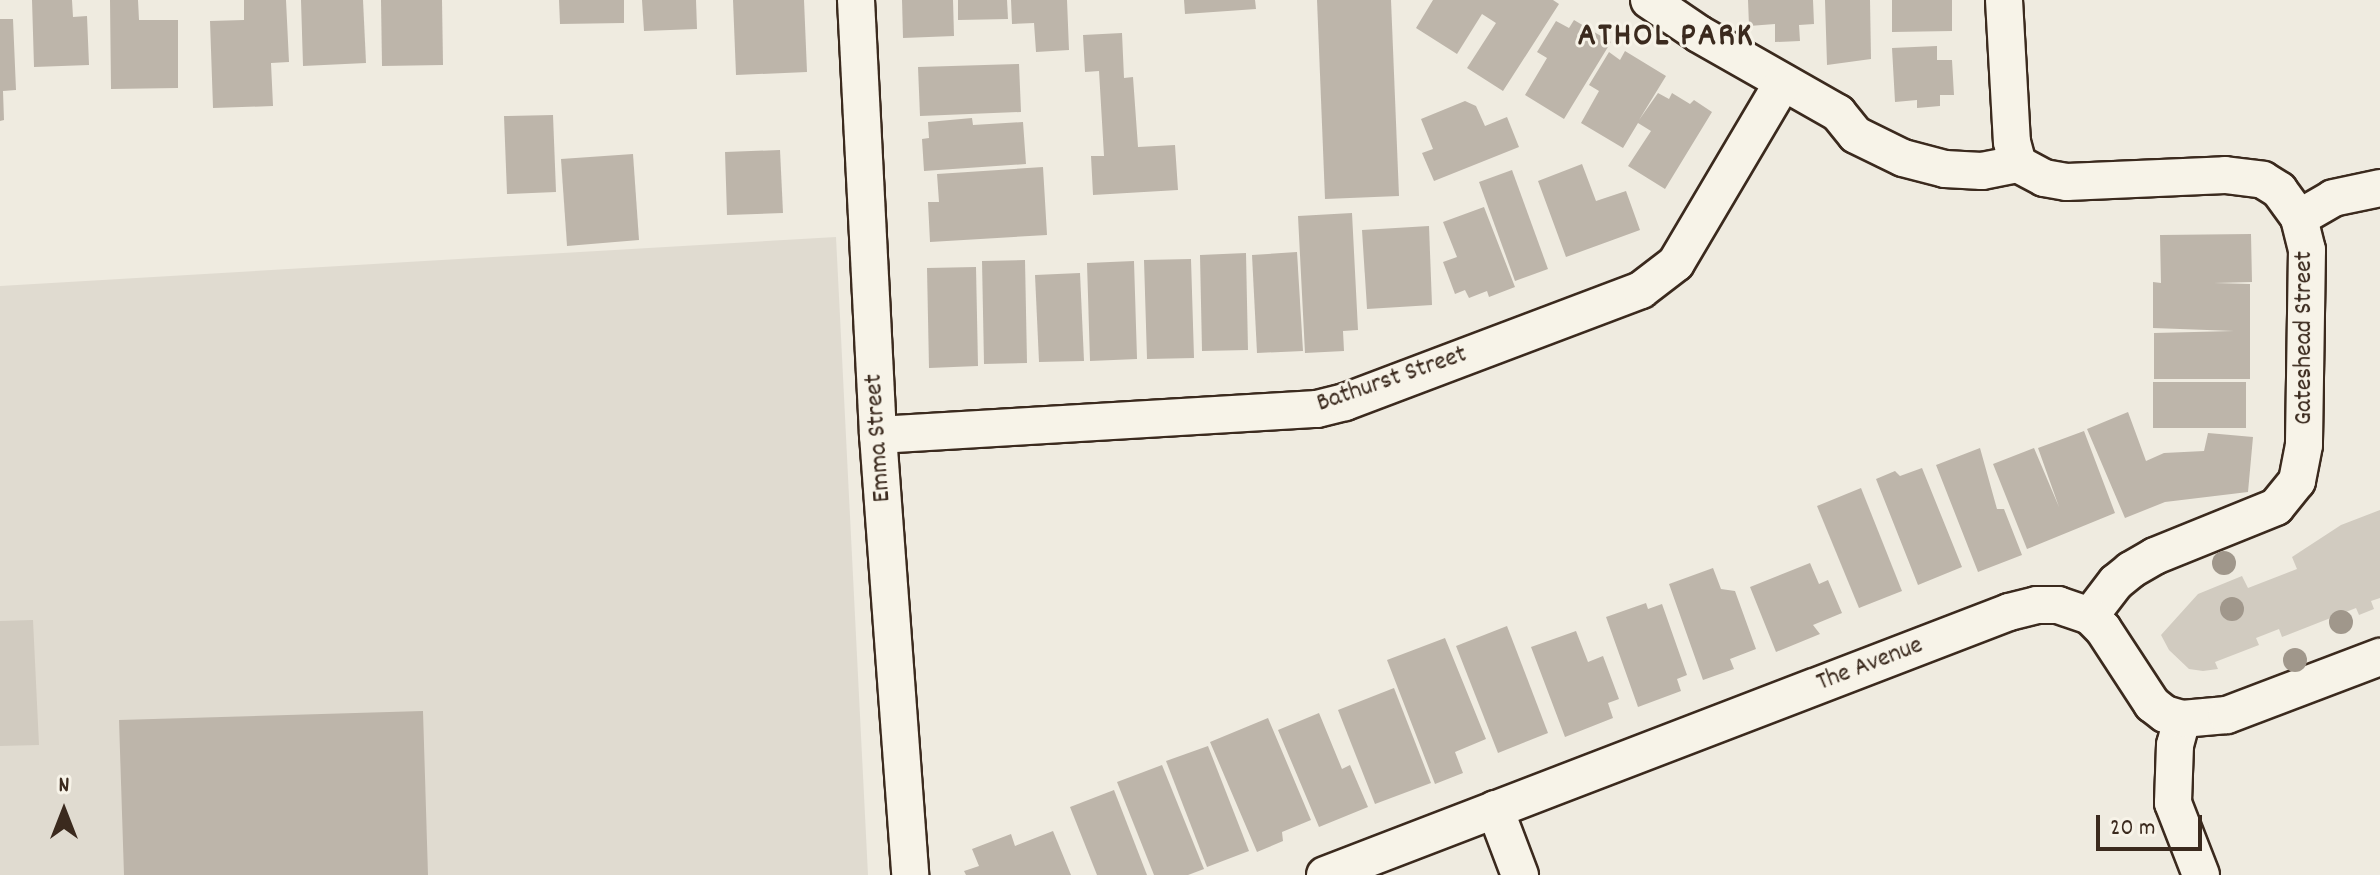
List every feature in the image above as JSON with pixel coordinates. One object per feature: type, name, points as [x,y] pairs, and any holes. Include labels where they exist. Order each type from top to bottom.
[{"type":"street","name":"Emma Street","points":[[856,0],[878,435],[910,875]]},
{"type":"street","points":[[1649,0],[1699,34],[1838,113],[1856,135],[1903,158],[1945,169],[1982,171],[2018,164],[2012,142],[2004,0]]},
{"type":"street","name":"Bathurst Street","points":[[878,435],[1317,409],[1345,402],[1641,290],[1676,263],[1783,82]]},
{"type":"street","name":"Gateshead Street","points":[[2018,164],[2044,178],[2067,182],[2246,175],[2263,180],[2279,190],[2299,218],[2307,263],[2304,445],[2297,481],[2276,507],[2155,556],[2131,570],[2116,582],[2090,616]]},
{"type":"street","points":[[2299,218],[2333,198],[2380,188]]},
{"type":"street","name":"The Avenue","points":[[1325,875],[2009,612],[2037,605],[2058,605],[2090,616]]},
{"type":"street","points":[[2090,616],[2115,646],[2152,704],[2165,714],[2182,719],[2227,715],[2380,657]]},
{"type":"street","points":[[2182,719],[2175,745],[2173,803],[2201,875]]},
{"type":"street","points":[[1495,809],[1520,875]]},
{"type":"shaded area","points":[[836,237],[868,875],[0,875],[0,286]]},
{"type":"shaded area","points":[[2380,510],[2380,598],[2371,601],[2374,609],[2359,615],[2356,608],[2282,637],[2279,629],[2256,638],[2259,645],[2215,662],[2218,669],[2189,669],[2169,650],[2161,635],[2198,594],[2242,576],[2248,588],[2297,569],[2292,557],[2341,525]]},
{"type":"shaded area","points":[[33,620],[39,745],[0,746],[0,621]]},
{"type":"building","points":[[32,0],[72,0],[73,17],[87,16],[89,65],[34,67]]},
{"type":"building","points":[[110,0],[138,0],[139,20],[178,20],[178,88],[111,89]]},
{"type":"building","points":[[244,0],[286,0],[289,62],[271,63],[273,106],[213,108],[210,21],[244,20]]},
{"type":"building","points":[[301,0],[363,0],[366,63],[303,66]]},
{"type":"building","points":[[381,0],[442,0],[443,65],[382,66]]},
{"type":"building","points":[[559,0],[624,0],[624,23],[560,24]]},
{"type":"building","points":[[642,0],[696,0],[697,29],[644,31]]},
{"type":"building","points":[[733,0],[804,0],[807,72],[736,75]]},
{"type":"building","points":[[902,0],[953,0],[954,36],[903,38]]},
{"type":"building","points":[[958,0],[1007,0],[1008,19],[958,20]]},
{"type":"building","points":[[1011,0],[1067,0],[1069,50],[1036,52],[1034,23],[1012,24]]},
{"type":"building","points":[[1184,0],[1255,0],[1256,9],[1185,14]]},
{"type":"building","points":[[1317,0],[1391,0],[1399,196],[1325,199]]},
{"type":"building","points":[[1433,0],[1553,0],[1559,4],[1503,91],[1467,68],[1496,23],[1482,14],[1457,54],[1416,28]]},
{"type":"building","points":[[1748,0],[1813,0],[1814,24],[1799,25],[1800,41],[1775,42],[1775,24],[1749,26]]},
{"type":"building","points":[[1825,0],[1870,0],[1871,59],[1827,65]]},
{"type":"building","points":[[1892,0],[1952,0],[1952,31],[1892,32]]},
{"type":"building","points":[[0,19],[13,19],[16,90],[3,91],[4,120],[0,121]]},
{"type":"building","points":[[1574,20],[1611,42],[1564,119],[1525,95],[1547,58],[1537,52],[1556,21],[1569,28]]},
{"type":"building","points":[[1122,33],[1124,78],[1133,77],[1138,147],[1175,145],[1178,190],[1093,195],[1091,156],[1104,156],[1099,71],[1085,72],[1083,35]]},
{"type":"building","points":[[1937,46],[1937,60],[1952,60],[1954,95],[1940,95],[1940,106],[1917,108],[1917,100],[1895,102],[1892,48]]},
{"type":"building","points":[[1625,51],[1666,76],[1639,120],[1658,93],[1669,99],[1672,93],[1690,104],[1694,100],[1712,112],[1665,189],[1628,166],[1651,131],[1638,123],[1623,148],[1581,123],[1599,91],[1589,85],[1609,52],[1620,60]]},
{"type":"building","points":[[1019,64],[1021,112],[920,116],[918,67]]},
{"type":"building","points":[[1465,101],[1476,106],[1485,126],[1507,117],[1519,147],[1434,181],[1422,153],[1433,149],[1421,119]]},
{"type":"building","points":[[553,115],[556,192],[507,194],[504,116]]},
{"type":"building","points":[[972,118],[973,125],[1023,122],[1026,164],[924,171],[922,139],[929,138],[928,122]]},
{"type":"building","points":[[780,150],[783,213],[727,215],[725,152]]},
{"type":"building","points":[[633,154],[639,240],[567,246],[561,159]]},
{"type":"building","points":[[1582,164],[1596,201],[1626,191],[1640,230],[1566,257],[1538,181]]},
{"type":"building","points":[[1043,167],[1047,235],[930,242],[928,202],[939,202],[937,174]]},
{"type":"building","points":[[1512,170],[1548,269],[1515,281],[1479,182]]},
{"type":"building","points":[[1484,207],[1515,287],[1489,297],[1487,291],[1469,298],[1465,290],[1455,294],[1443,262],[1457,257],[1443,222]]},
{"type":"building","points":[[1352,213],[1358,330],[1343,331],[1344,351],[1305,353],[1298,216]]},
{"type":"building","points":[[1429,226],[1432,305],[1367,309],[1362,230]]},
{"type":"building","points":[[2251,234],[2252,282],[2214,283],[2250,284],[2250,379],[2154,379],[2154,333],[2234,331],[2153,328],[2153,282],[2161,283],[2160,235]]},
{"type":"building","points":[[1297,252],[1303,351],[1257,353],[1252,255]]},
{"type":"building","points":[[1246,253],[1248,350],[1202,351],[1200,255]]},
{"type":"building","points":[[1191,259],[1194,358],[1147,359],[1144,260]]},
{"type":"building","points":[[1025,260],[1027,363],[984,364],[982,261]]},
{"type":"building","points":[[1134,261],[1137,359],[1090,361],[1087,263]]},
{"type":"building","points":[[976,267],[978,366],[929,368],[927,268]]},
{"type":"building","points":[[1080,273],[1084,361],[1039,362],[1035,275]]},
{"type":"building","points":[[2153,382],[2246,382],[2246,428],[2153,428]]},
{"type":"building","points":[[2128,412],[2146,461],[2164,453],[2204,451],[2208,433],[2253,437],[2248,492],[2165,502],[2125,518],[2087,429]]},
{"type":"building","points":[[2084,431],[2115,513],[2027,549],[1993,464],[2034,448],[2059,507],[2038,448]]},
{"type":"building","points":[[1980,448],[1997,509],[2004,509],[2022,555],[1978,572],[1936,465]]},
{"type":"building","points":[[1922,468],[1962,567],[1918,585],[1876,479],[1895,471],[1900,476]]},
{"type":"building","points":[[1861,488],[1902,591],[1859,608],[1817,506]]},
{"type":"building","points":[[1810,563],[1819,584],[1828,580],[1842,613],[1813,625],[1820,634],[1776,652],[1750,587]]},
{"type":"building","points":[[1713,568],[1721,589],[1735,591],[1756,649],[1730,659],[1734,669],[1703,680],[1669,584]]},
{"type":"building","points":[[1646,603],[1648,609],[1662,604],[1687,675],[1677,679],[1681,691],[1638,707],[1606,617]]},
{"type":"building","points":[[1507,626],[1548,733],[1498,753],[1456,646]]},
{"type":"building","points":[[1576,631],[1588,662],[1603,656],[1619,699],[1608,703],[1613,718],[1565,737],[1531,647]]},
{"type":"building","points":[[1445,638],[1486,739],[1455,752],[1463,773],[1435,784],[1387,660]]},
{"type":"building","points":[[1394,688],[1431,783],[1375,804],[1338,710]]},
{"type":"building","points":[[423,711],[428,875],[124,875],[119,720]]},
{"type":"building","points":[[1319,713],[1342,769],[1350,765],[1368,807],[1319,827],[1278,730]]},
{"type":"building","points":[[1268,718],[1311,820],[1282,832],[1283,841],[1257,852],[1210,742]]},
{"type":"building","points":[[1208,746],[1249,851],[1207,867],[1166,761]]},
{"type":"building","points":[[1162,765],[1204,869],[1188,875],[1154,875],[1117,782]]},
{"type":"building","points":[[1114,790],[1147,875],[1097,875],[1070,807]]},
{"type":"building","points":[[1053,831],[1071,875],[966,875],[964,871],[979,866],[972,849],[1011,834],[1015,846]]},
{"type":"district","name":"ATHOL PARK","points":[[1666,38]]}]
